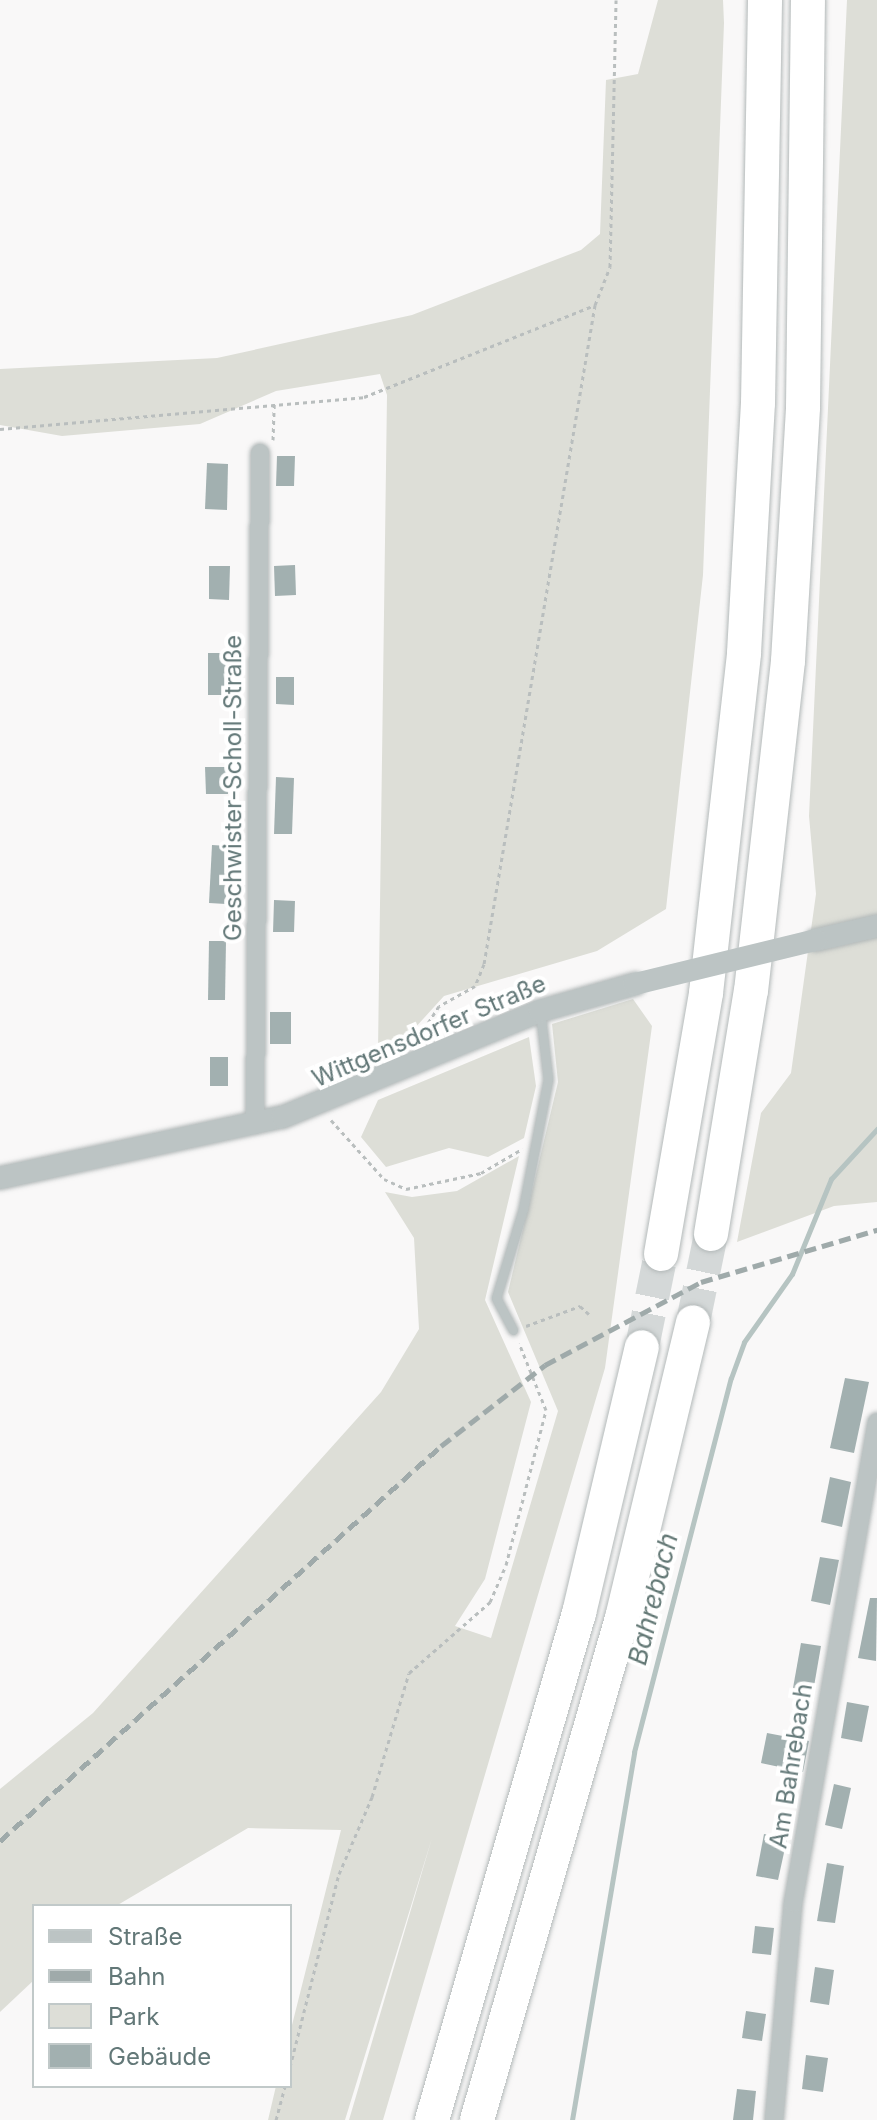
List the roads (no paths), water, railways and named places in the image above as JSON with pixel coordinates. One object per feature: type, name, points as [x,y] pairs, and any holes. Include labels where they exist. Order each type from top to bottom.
[{"type":"highway","points":[[661,1254],[706,993],[744,653],[758,403],[765,0]]},
{"type":"highway","points":[[711,1234],[751,991],[788,661],[803,407],[808,0]]},
{"type":"highway","points":[[477,2120],[622,1618],[693,1322]]},
{"type":"highway","points":[[432,2120],[575,1627],[642,1347]]},
{"type":"street","name":"Geschwister-Scholl-Straße","points":[[255,1125],[260,453]]},
{"type":"street","name":"Wittgensdorfer Straße","points":[[0,1178],[255,1125],[321,1104],[540,1011],[635,984],[877,926]]},
{"type":"street","name":"Am Bahrebach","points":[[774,2120],[793,1903],[877,1422]]},
{"type":"lane","points":[[513,1330],[496,1298],[536,1141],[548,1079],[540,1011]]},
{"type":"waterway","name":"Bahrebach","points":[[572,2120],[634,1752],[731,1378],[744,1342],[792,1274],[831,1179],[877,1129]]},
{"type":"tunnel","points":[[693,1322],[711,1234]]},
{"type":"tunnel","points":[[642,1347],[661,1254]]},
{"type":"railway","points":[[0,1841],[441,1446],[545,1365],[701,1282],[877,1230]]}]
